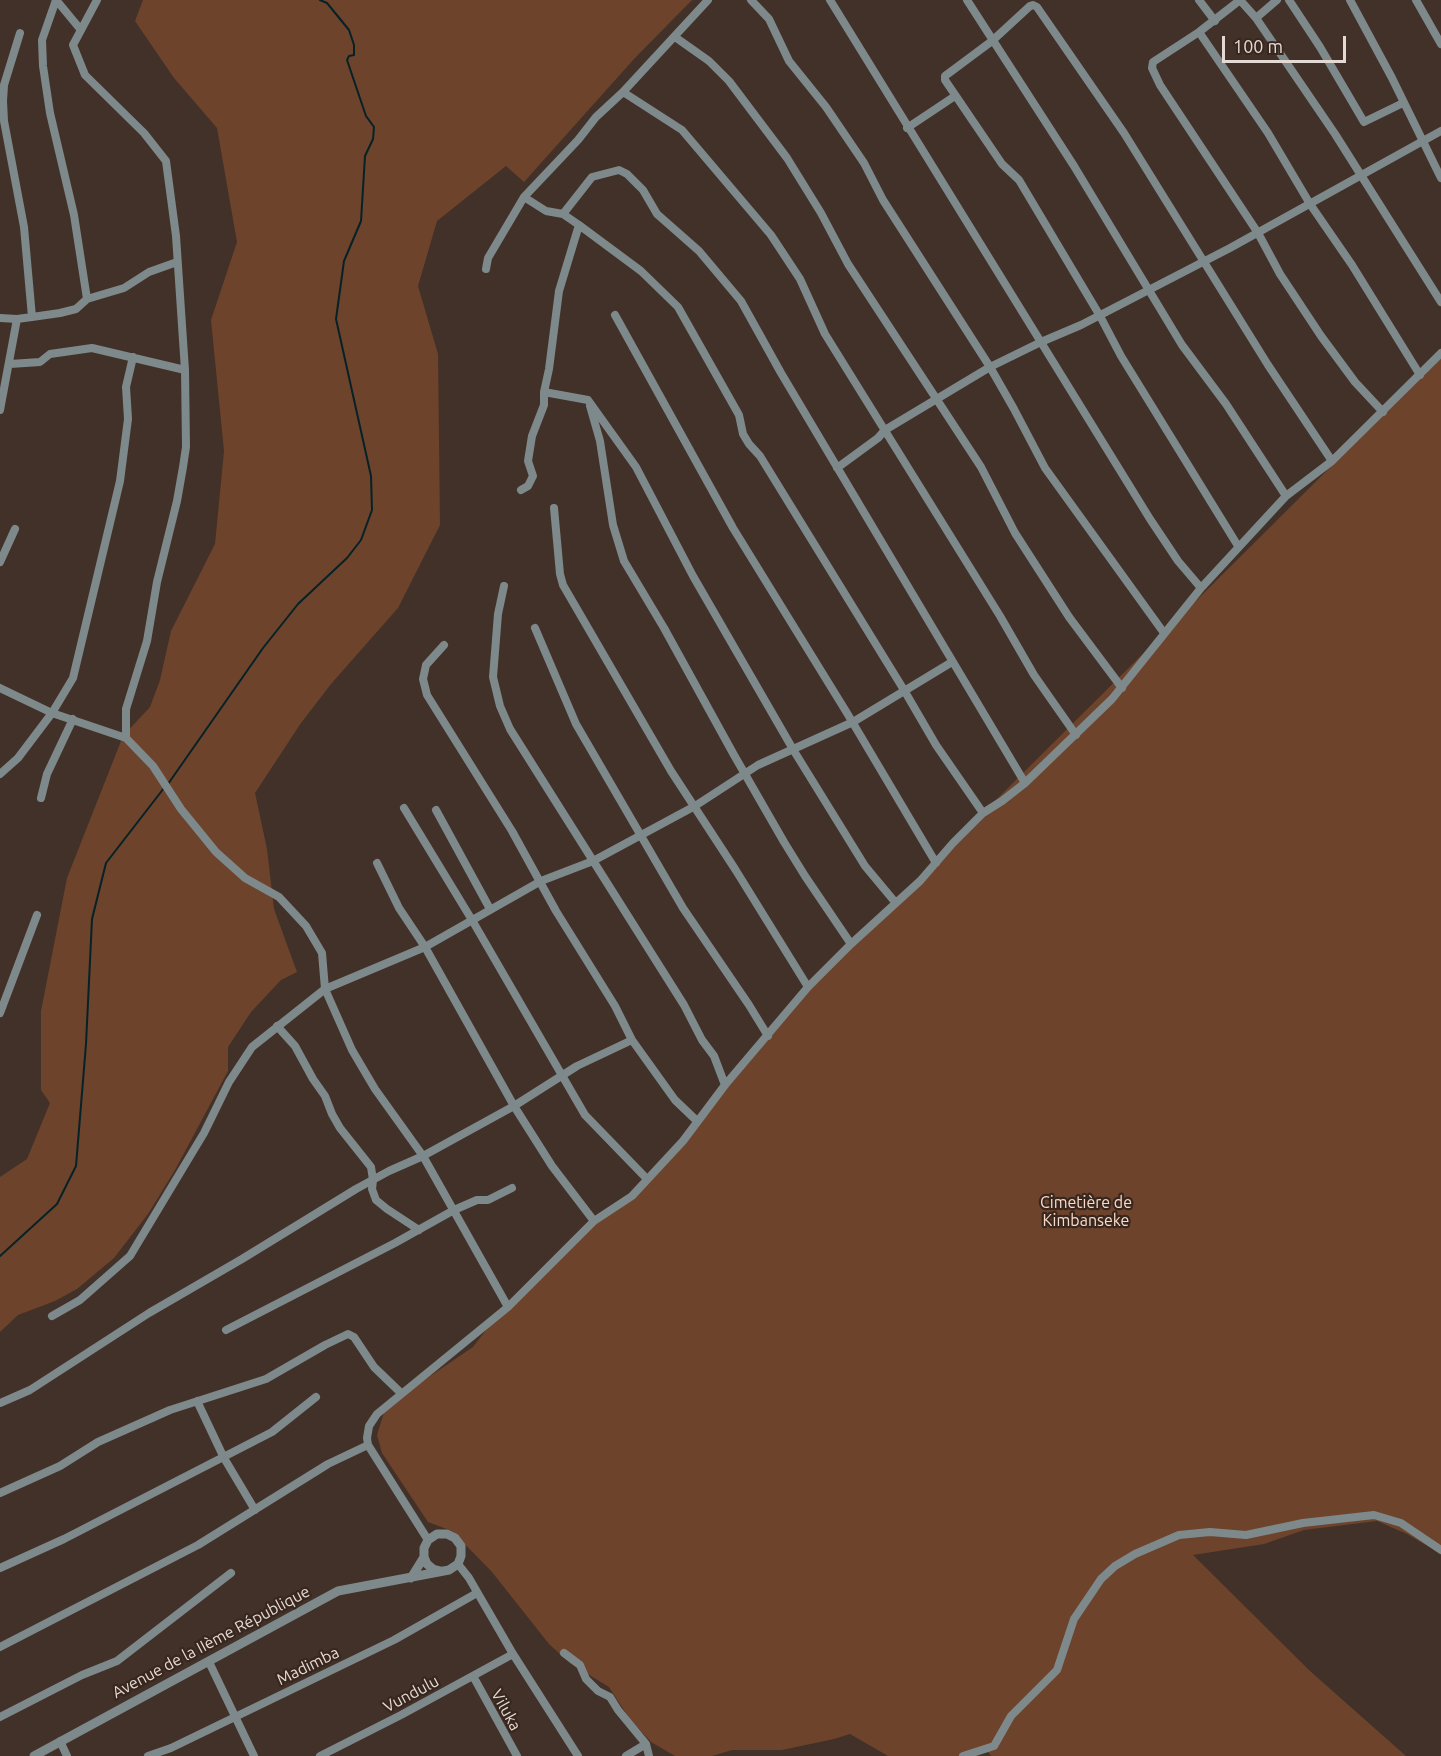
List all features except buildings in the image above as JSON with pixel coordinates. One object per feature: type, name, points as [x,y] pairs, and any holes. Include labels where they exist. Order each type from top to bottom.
[{"type":"street","points":[[56,0],[81,30]]},
{"type":"street","points":[[56,0],[42,40],[43,66],[50,113],[74,215],[87,299]]},
{"type":"street","points":[[97,0],[73,45],[85,75],[144,133],[166,161],[173,202],[185,370],[186,447],[181,479],[172,527],[157,582],[147,641],[126,709],[126,738]]},
{"type":"street","points":[[486,269],[488,258],[524,197],[578,140],[596,117],[623,92],[708,0]]},
{"type":"street","points":[[751,0],[769,19],[789,61],[826,108],[864,163],[883,200],[990,367],[1045,468],[1164,633]]},
{"type":"street","points":[[830,0],[907,128],[953,198],[1172,552],[1201,588]]},
{"type":"street","points":[[966,0],[1074,166],[1195,364],[1226,404],[1286,495]]},
{"type":"street","points":[[1199,0],[1215,21]]},
{"type":"street","points":[[1383,412],[1355,382],[1330,349],[1280,274],[1258,233],[1160,85],[1152,68],[1153,62],[1215,21],[1240,0],[1256,18],[1362,175],[1441,302]]},
{"type":"street","points":[[1256,18],[1277,0]]},
{"type":"street","points":[[1289,0],[1320,46],[1364,122],[1403,103]]},
{"type":"street","points":[[1350,0],[1392,78],[1441,178]]},
{"type":"street","points":[[1416,0],[1441,44]]},
{"type":"street","points":[[1238,546],[1121,356],[1100,316],[1019,180],[1002,164],[947,84],[945,76],[992,41],[1030,6],[1037,7],[1124,133],[1205,260],[1268,365],[1332,461]]},
{"type":"street","points":[[1199,32],[1268,133],[1310,204],[1352,265],[1420,375]]},
{"type":"street","points":[[20,33],[1,101],[24,227],[32,318]]},
{"type":"street","points":[[675,37],[709,61],[729,81],[787,158],[849,264],[981,467],[1015,533],[1069,617],[1122,688]]},
{"type":"street","points":[[623,92],[682,130],[771,234],[800,279],[825,334],[1000,616],[1034,675],[1076,735]]},
{"type":"street","points":[[907,128],[955,96]]},
{"type":"street","points":[[837,468],[878,438],[885,430],[990,367],[1149,291],[1258,233],[1441,130]]},
{"type":"street","points":[[563,214],[592,177],[619,170],[627,174],[643,190],[657,214],[699,251],[741,301],[781,373],[1025,783]]},
{"type":"street","points":[[524,197],[546,211],[563,214],[579,225],[641,271],[678,308],[739,416],[743,434],[749,444],[760,456],[936,746],[983,813]]},
{"type":"street","points":[[522,490],[528,486],[533,476],[528,461],[532,436],[544,405],[559,291],[579,225]]},
{"type":"street","points":[[0,318],[32,318],[76,309],[87,299],[124,288],[149,272],[177,262]]},
{"type":"street","points":[[615,315],[733,528],[853,722],[936,863]]},
{"type":"street","points":[[0,410],[17,319]]},
{"type":"street","points":[[10,364],[40,362],[50,354],[92,348],[185,370]]},
{"type":"street","points":[[428,1540],[368,1445],[366,1438],[369,1426],[377,1414],[508,1307],[594,1221],[632,1196],[683,1141],[725,1085],[808,987],[895,902],[920,881],[983,813],[1025,783],[1076,735],[1122,688],[1201,588],[1286,495],[1332,461],[1441,353]]},
{"type":"street","points":[[0,774],[18,758],[52,713],[73,678],[110,526],[123,460],[128,419],[126,387],[133,357]]},
{"type":"street","points":[[544,392],[588,400],[636,467],[693,576],[794,751],[865,866],[895,902]]},
{"type":"street","points":[[588,400],[600,441],[613,525],[624,561],[805,876],[851,944]]},
{"type":"street","points":[[554,508],[563,585],[671,771],[808,987]]},
{"type":"street","points":[[0,562],[15,529]]},
{"type":"street","points":[[504,586],[498,614],[493,677],[500,706],[510,729],[684,1005],[702,1040],[714,1056],[725,1085]]},
{"type":"street","points":[[535,628],[572,715],[640,835],[683,909],[768,1036]]},
{"type":"street","points":[[444,645],[426,665],[423,679],[427,695],[471,763],[541,881],[556,911],[615,1006],[632,1040],[675,1100],[697,1121]]},
{"type":"street","points":[[52,1316],[80,1300],[130,1256],[204,1133],[230,1082],[252,1047],[325,989],[425,947],[541,881],[593,861],[695,806],[745,772],[853,722],[952,662]]},
{"type":"street","points":[[0,688],[52,713],[126,738],[153,766],[181,809],[216,852],[245,878],[279,897],[306,926],[322,952],[325,989],[352,1050],[375,1089],[423,1156],[508,1307]]},
{"type":"street","points":[[41,798],[47,774],[73,719]]},
{"type":"street","points":[[404,808],[585,1115],[596,1129],[647,1179]]},
{"type":"street","points":[[436,810],[490,909]]},
{"type":"street","points":[[377,863],[399,908],[425,947],[514,1106],[552,1166],[594,1221]]},
{"type":"street","points":[[0,1013],[37,915]]},
{"type":"street","points":[[277,1026],[295,1046],[312,1079],[325,1096],[340,1128],[371,1167],[372,1189],[376,1200],[419,1230]]},
{"type":"street","points":[[0,1403],[30,1390],[149,1313],[373,1180],[423,1156],[514,1106],[561,1076],[632,1040]]},
{"type":"street","points":[[226,1330],[454,1210],[477,1200],[488,1200],[512,1188]]},
{"type":"street","points":[[0,1493],[60,1466],[98,1442],[170,1410],[266,1379],[325,1345],[351,1334],[374,1367],[401,1393]]},
{"type":"street","points":[[0,1568],[64,1539],[225,1458],[272,1432],[316,1396]]},
{"type":"street","points":[[197,1401],[225,1458],[255,1510]]},
{"type":"street","points":[[0,1647],[198,1545],[328,1464],[368,1445]]},
{"type":"street","points":[[963,1756],[994,1746],[1011,1716],[1057,1670],[1074,1619],[1101,1579],[1115,1566],[1135,1554],[1179,1535],[1210,1532],[1246,1535],[1303,1523],[1374,1515],[1401,1523],[1441,1550]]},
{"type":"street","points":[[437,1534],[447,1534],[455,1538],[460,1546],[461,1556],[458,1564],[449,1570],[440,1571],[427,1564],[424,1548],[428,1540],[437,1534]]},
{"type":"street","points":[[411,1578],[424,1557]]},
{"type":"street","points":[[458,1564],[578,1756]]},
{"type":"street","name":"Avenue de la IIème République","points":[[34,1756],[338,1591],[440,1571]]},
{"type":"street","points":[[0,1717],[82,1675],[117,1661],[231,1573]]},
{"type":"street","name":"Madimba","points":[[148,1756],[171,1748],[394,1640],[477,1593]]},
{"type":"street","points":[[564,1653],[580,1665],[586,1679],[598,1691],[610,1697],[646,1744],[649,1756]]},
{"type":"street","name":"Vundulu","points":[[320,1756],[472,1676],[486,1671],[513,1654]]},
{"type":"street","points":[[209,1662],[254,1756]]},
{"type":"street","name":"Viluka","points":[[472,1676],[517,1756]]},
{"type":"street","points":[[60,1741],[67,1756]]},
{"type":"street","points":[[626,1756],[646,1744]]},
{"type":"green space","points":[[143,0],[692,0],[634,59],[524,182],[506,166],[437,221],[418,286],[438,354],[440,525],[398,608],[331,684],[301,723],[255,793],[267,849],[274,909],[297,972],[281,980],[251,1012],[228,1047],[228,1071],[175,1170],[148,1214],[114,1258],[77,1289],[55,1301],[18,1315],[0,1332],[0,1177],[27,1159],[50,1103],[41,1090],[41,1011],[67,878],[123,736],[150,707],[160,680],[171,631],[215,544],[224,451],[211,320],[237,242],[217,128],[174,78],[135,21]]},
{"type":"green space","name":"Cimetière de Kimbanseke","points":[[1441,357],[1441,1554],[1407,1534],[1377,1521],[1304,1530],[1264,1544],[1193,1555],[1310,1671],[1406,1756],[991,1756],[986,1749],[966,1756],[888,1756],[850,1734],[782,1750],[732,1750],[712,1756],[675,1756],[651,1742],[629,1718],[609,1687],[571,1664],[549,1644],[492,1572],[452,1531],[428,1522],[382,1453],[377,1435],[386,1406],[473,1347],[499,1313],[594,1221],[632,1196],[808,987]]},
{"type":"waterway","points":[[168,784],[263,648],[298,604],[347,558],[361,540],[372,510],[371,476],[336,319],[344,261],[361,221],[365,156],[373,139],[374,127],[366,116],[347,60],[349,56],[354,55],[354,45],[349,30],[327,3],[320,0]]},
{"type":"waterway","points":[[0,1256],[57,1204],[76,1166],[86,1044],[92,919],[106,863],[164,788]]}]
